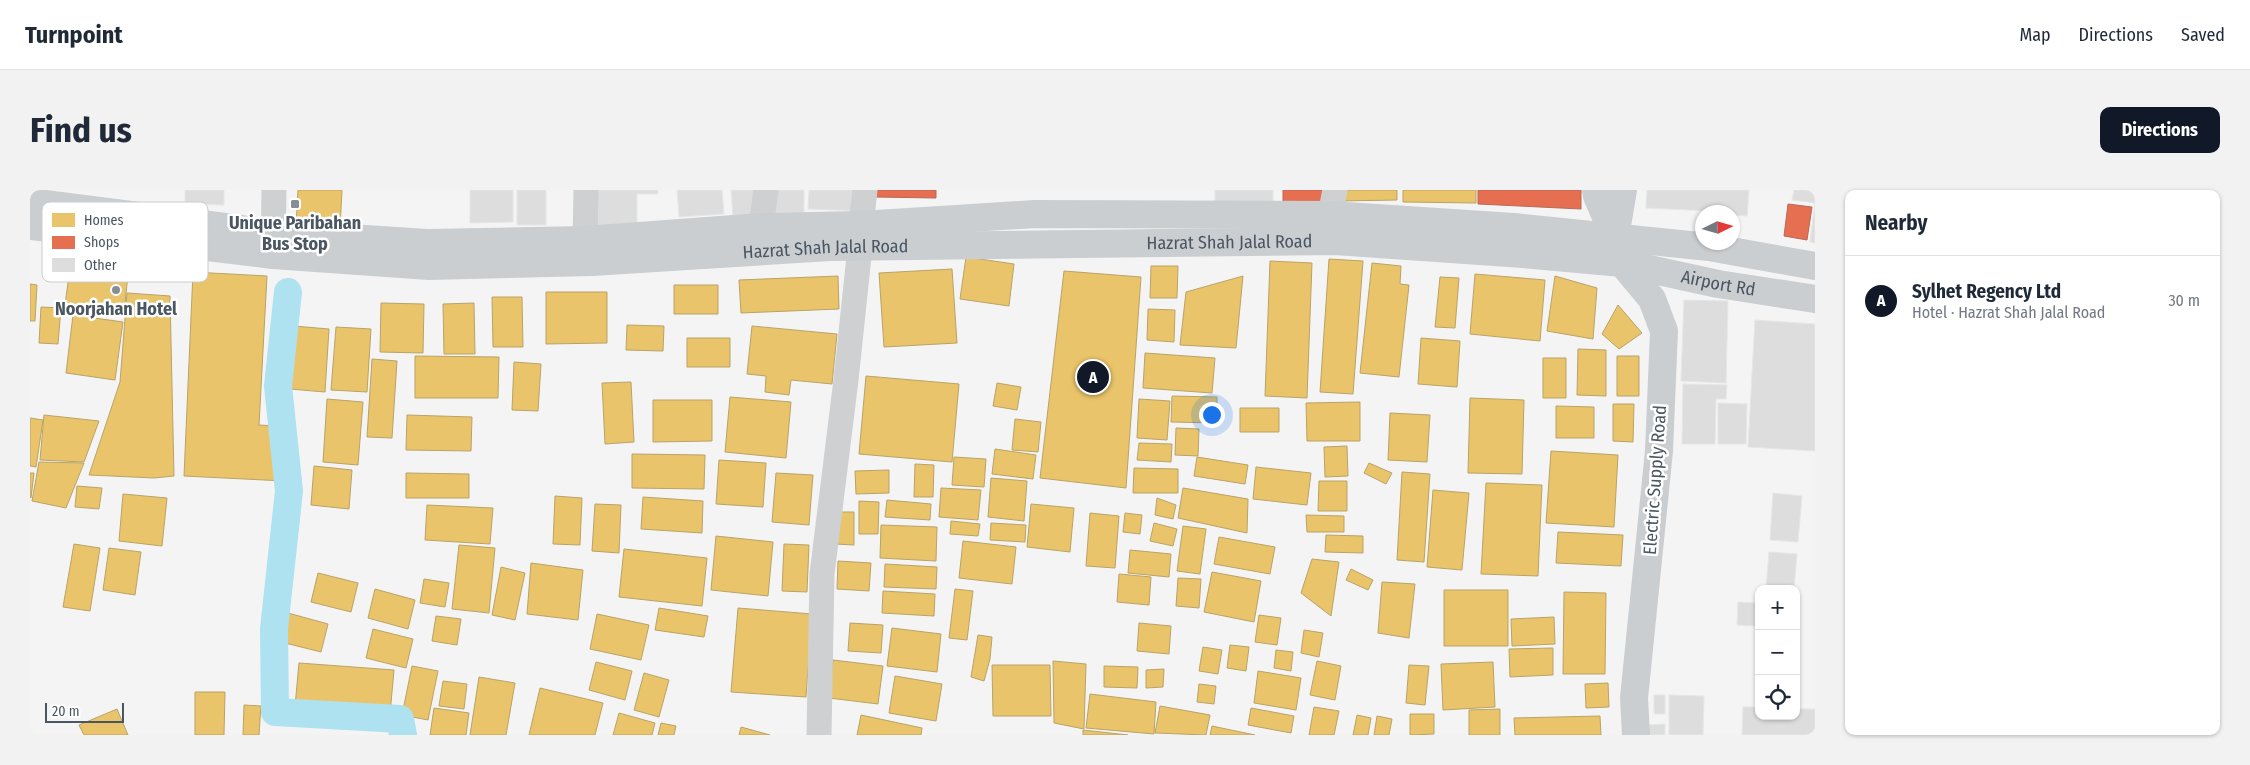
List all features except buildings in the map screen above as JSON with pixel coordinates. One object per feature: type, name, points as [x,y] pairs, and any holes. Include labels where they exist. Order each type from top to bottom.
[{"type":"main road","name":"Electric Supply Road","points":[[1596,190],[1596,196],[1619,250],[1652,299],[1664,331],[1659,451],[1634,698],[1636,735]]},
{"type":"main road","points":[[1619,250],[1623,190]]},
{"type":"main road","name":"Hazrat Shah Jalal Road","points":[[208,233],[429,266],[592,262],[861,236],[1035,214],[1333,202],[1514,226],[1619,250]]},
{"type":"main road","name":"Hazrat Shah Jalal Road","points":[[208,239],[273,244],[585,240],[761,227],[861,236],[1334,242],[1523,254],[1619,250]]},
{"type":"main road","name":"Airport Rd","points":[[1619,250],[1709,247],[1815,266]]},
{"type":"main road","name":"Airport Rd","points":[[1619,250],[1718,284],[1815,299]]},
{"type":"street","points":[[273,244],[274,190]]},
{"type":"street","points":[[585,240],[586,190]]},
{"type":"street","points":[[761,227],[766,190]]},
{"type":"street","points":[[820,735],[822,574],[846,380],[866,190]]},
{"type":"waterway","points":[[288,292],[278,386],[289,491],[274,629],[275,712],[400,719],[403,735]]},
{"type":"place","name":"Unique Paribahan Bus Stop","points":[[295,204]]},
{"type":"place","name":"Noorjahan Hotel","points":[[116,290]]},
{"type":"place","name":"Sylhet Regency Ltd","points":[[1093,377]]}]
